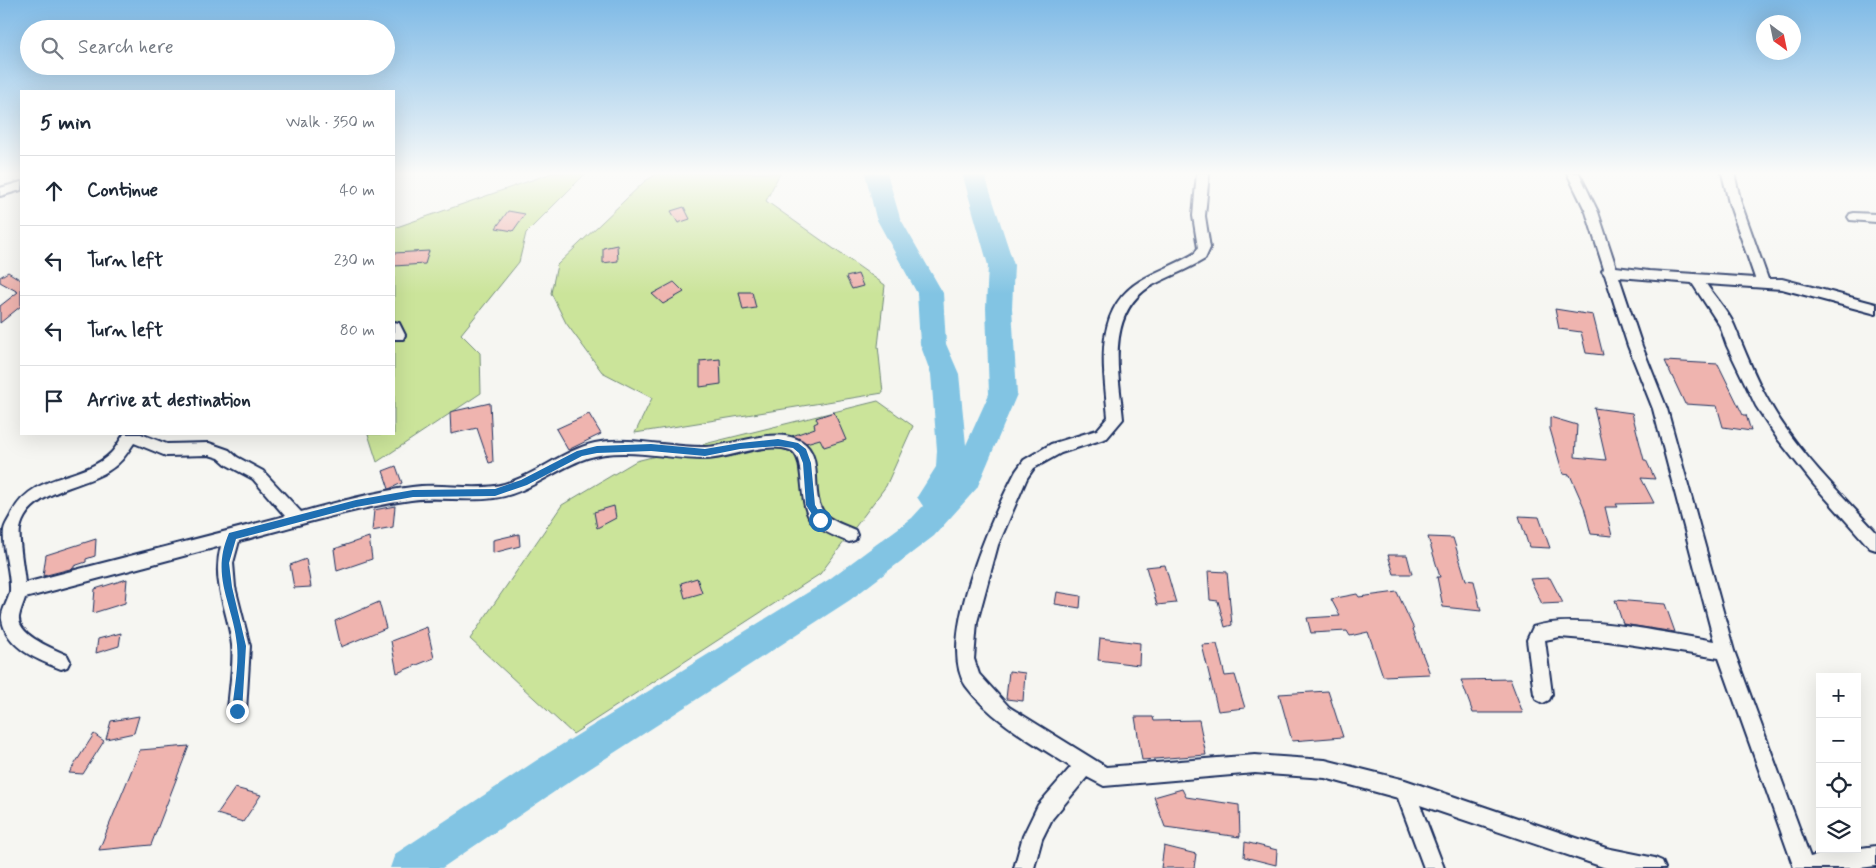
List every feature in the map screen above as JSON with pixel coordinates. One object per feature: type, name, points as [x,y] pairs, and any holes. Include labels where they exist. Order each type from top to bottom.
[{"type":"street","points":[[1199,214],[1204,248],[1200,256],[1132,292],[1117,313],[1110,342],[1116,419],[1102,434],[1056,448],[1029,464],[1021,475],[990,545],[968,622],[966,659],[972,679],[1003,713],[1104,777],[1254,764],[1326,769],[1405,790],[1606,858],[1655,868]]},
{"type":"street","points":[[1593,214],[1601,237],[1609,271],[1635,346],[1660,409],[1726,651],[1805,868],[1837,861],[1876,856]]},
{"type":"street","points":[[1739,214],[1763,282]]},
{"type":"street","points":[[1854,217],[1876,218]]},
{"type":"street","points":[[1609,271],[1696,279],[1763,282],[1810,290],[1876,309]]},
{"type":"street","points":[[1696,279],[1727,325],[1734,346],[1763,406],[1777,427],[1820,482],[1876,543]]},
{"type":"street","points":[[61,661],[37,650],[16,635],[10,619],[18,592],[12,529],[21,511],[31,499],[49,488],[101,468],[117,457],[131,435],[166,450],[209,449],[224,454],[232,461],[258,475],[297,518]]},
{"type":"street","points":[[18,592],[356,504],[413,493],[495,492],[524,482],[580,454],[597,449],[651,448],[705,453],[740,446],[778,442],[795,445],[803,451],[807,463],[811,505],[820,520],[848,535]]},
{"type":"street","points":[[232,536],[225,563],[227,587],[242,646],[237,711]]},
{"type":"street","points":[[1544,694],[1536,640],[1539,633],[1560,629],[1726,651]]},
{"type":"street","points":[[1024,868],[1033,836],[1045,812],[1085,764]]},
{"type":"street","points":[[1405,790],[1434,868]]},
{"type":"green space","points":[[436,214],[545,214],[526,233],[519,262],[461,334],[480,353],[481,393],[377,462],[368,435],[395,435],[395,228]]},
{"type":"green space","points":[[611,214],[784,214],[885,285],[878,346],[883,393],[635,433],[652,398],[602,372],[566,323],[551,293],[557,265]]},
{"type":"green space","points":[[878,401],[913,426],[886,486],[820,574],[573,734],[470,639],[562,505],[636,461]]},
{"type":"building","points":[[506,214],[525,214],[513,231],[496,228]]},
{"type":"building","points":[[672,214],[687,214],[690,219],[678,223]]},
{"type":"building","points":[[617,245],[618,261],[603,263],[603,248]]},
{"type":"building","points":[[429,251],[425,264],[395,266],[395,253]]},
{"type":"building","points":[[8,272],[20,279],[20,307],[0,323],[0,306],[18,292],[0,282],[0,277]]},
{"type":"building","points":[[858,274],[863,286],[852,289],[846,277]]},
{"type":"building","points":[[674,282],[684,292],[663,304],[652,294]]},
{"type":"building","points":[[739,292],[752,292],[756,308],[743,310]]},
{"type":"building","points":[[1555,309],[1593,315],[1603,355],[1586,353],[1581,332],[1559,329]]},
{"type":"building","points":[[720,359],[721,384],[700,387],[700,361]]},
{"type":"building","points":[[1665,361],[1718,364],[1743,415],[1746,415],[1751,431],[1723,427],[1717,406],[1685,404]]},
{"type":"building","points":[[490,403],[493,462],[489,463],[477,428],[451,434],[450,412]]},
{"type":"building","points":[[1594,408],[1632,413],[1644,460],[1646,460],[1655,479],[1641,478],[1654,503],[1616,504],[1618,507],[1605,507],[1612,536],[1591,534],[1584,507],[1570,475],[1563,474],[1550,429],[1550,417],[1577,425],[1575,457],[1606,460]]},
{"type":"building","points":[[834,412],[846,440],[824,447],[820,439],[806,443],[792,436],[815,428],[814,424],[818,422],[816,418]]},
{"type":"building","points":[[589,414],[601,434],[568,450],[556,429]]},
{"type":"building","points":[[396,466],[402,483],[389,489],[383,471]]},
{"type":"building","points":[[395,506],[393,527],[372,531],[374,510]]},
{"type":"building","points":[[614,506],[616,518],[597,528],[594,512]]},
{"type":"building","points":[[1519,516],[1539,517],[1550,548],[1529,547]]},
{"type":"building","points":[[519,534],[520,546],[493,553],[493,540]]},
{"type":"building","points":[[369,537],[372,559],[337,571],[334,549]]},
{"type":"building","points":[[1428,537],[1453,538],[1466,580],[1474,581],[1481,611],[1443,607],[1437,577],[1440,577]]},
{"type":"building","points":[[96,539],[95,556],[86,559],[86,562],[74,566],[74,568],[43,576],[46,555]]},
{"type":"building","points":[[1388,555],[1407,555],[1412,574],[1394,574]]},
{"type":"building","points":[[306,559],[311,587],[294,588],[290,565]]},
{"type":"building","points":[[1165,565],[1176,603],[1157,605],[1146,567]]},
{"type":"building","points":[[1208,571],[1227,572],[1232,625],[1225,627],[1218,601],[1210,600]]},
{"type":"building","points":[[697,578],[702,593],[685,598],[681,583]]},
{"type":"building","points":[[1550,578],[1563,603],[1542,604],[1530,579]]},
{"type":"building","points":[[127,579],[125,603],[93,613],[95,589]]},
{"type":"building","points":[[1057,592],[1081,596],[1080,608],[1055,604]]},
{"type":"building","points":[[1397,592],[1414,629],[1430,674],[1383,676],[1368,632],[1350,636],[1347,631],[1311,633],[1307,618],[1340,616],[1331,599],[1357,594],[1359,597]]},
{"type":"building","points":[[1615,600],[1665,604],[1675,632],[1623,624]]},
{"type":"building","points":[[379,602],[386,628],[341,647],[335,621]]},
{"type":"building","points":[[427,627],[434,658],[397,673],[391,641]]},
{"type":"building","points":[[121,633],[119,646],[96,653],[98,639]]},
{"type":"building","points":[[1100,638],[1140,643],[1139,665],[1098,660]]},
{"type":"building","points":[[1217,644],[1225,676],[1235,675],[1245,708],[1218,711],[1202,645]]},
{"type":"building","points":[[1009,671],[1025,673],[1023,701],[1006,699]]},
{"type":"building","points":[[1510,679],[1523,713],[1473,713],[1461,680]]},
{"type":"building","points":[[1328,691],[1343,737],[1292,741],[1279,694]]},
{"type":"building","points":[[139,716],[134,733],[106,739],[111,721]]},
{"type":"building","points":[[1135,717],[1153,717],[1154,721],[1199,720],[1206,755],[1142,760]]},
{"type":"building","points":[[94,734],[104,741],[83,774],[69,773]]},
{"type":"building","points":[[189,746],[151,845],[99,850],[140,750]]},
{"type":"building","points":[[235,788],[261,795],[243,822],[217,814]]},
{"type":"building","points":[[1182,789],[1186,797],[1239,805],[1240,837],[1165,827],[1154,797]]},
{"type":"building","points":[[1245,842],[1277,850],[1276,865],[1244,857]]},
{"type":"building","points":[[1164,846],[1196,854],[1194,868],[1161,868]]},
{"type":"waterway","points":[[887,214],[930,293],[933,344],[945,374],[952,450],[950,469],[932,497]]},
{"type":"waterway","points":[[409,868],[550,773],[839,590],[923,527],[966,479],[1003,394],[999,308],[1001,265],[985,214]]},
{"type":"route","points":[[237,711],[242,646],[227,587],[225,563],[232,536],[297,518],[413,493],[495,492],[524,482],[580,454],[597,449],[651,448],[705,453],[740,446],[778,442],[795,445],[803,451],[807,463],[811,505],[820,520]]}]
